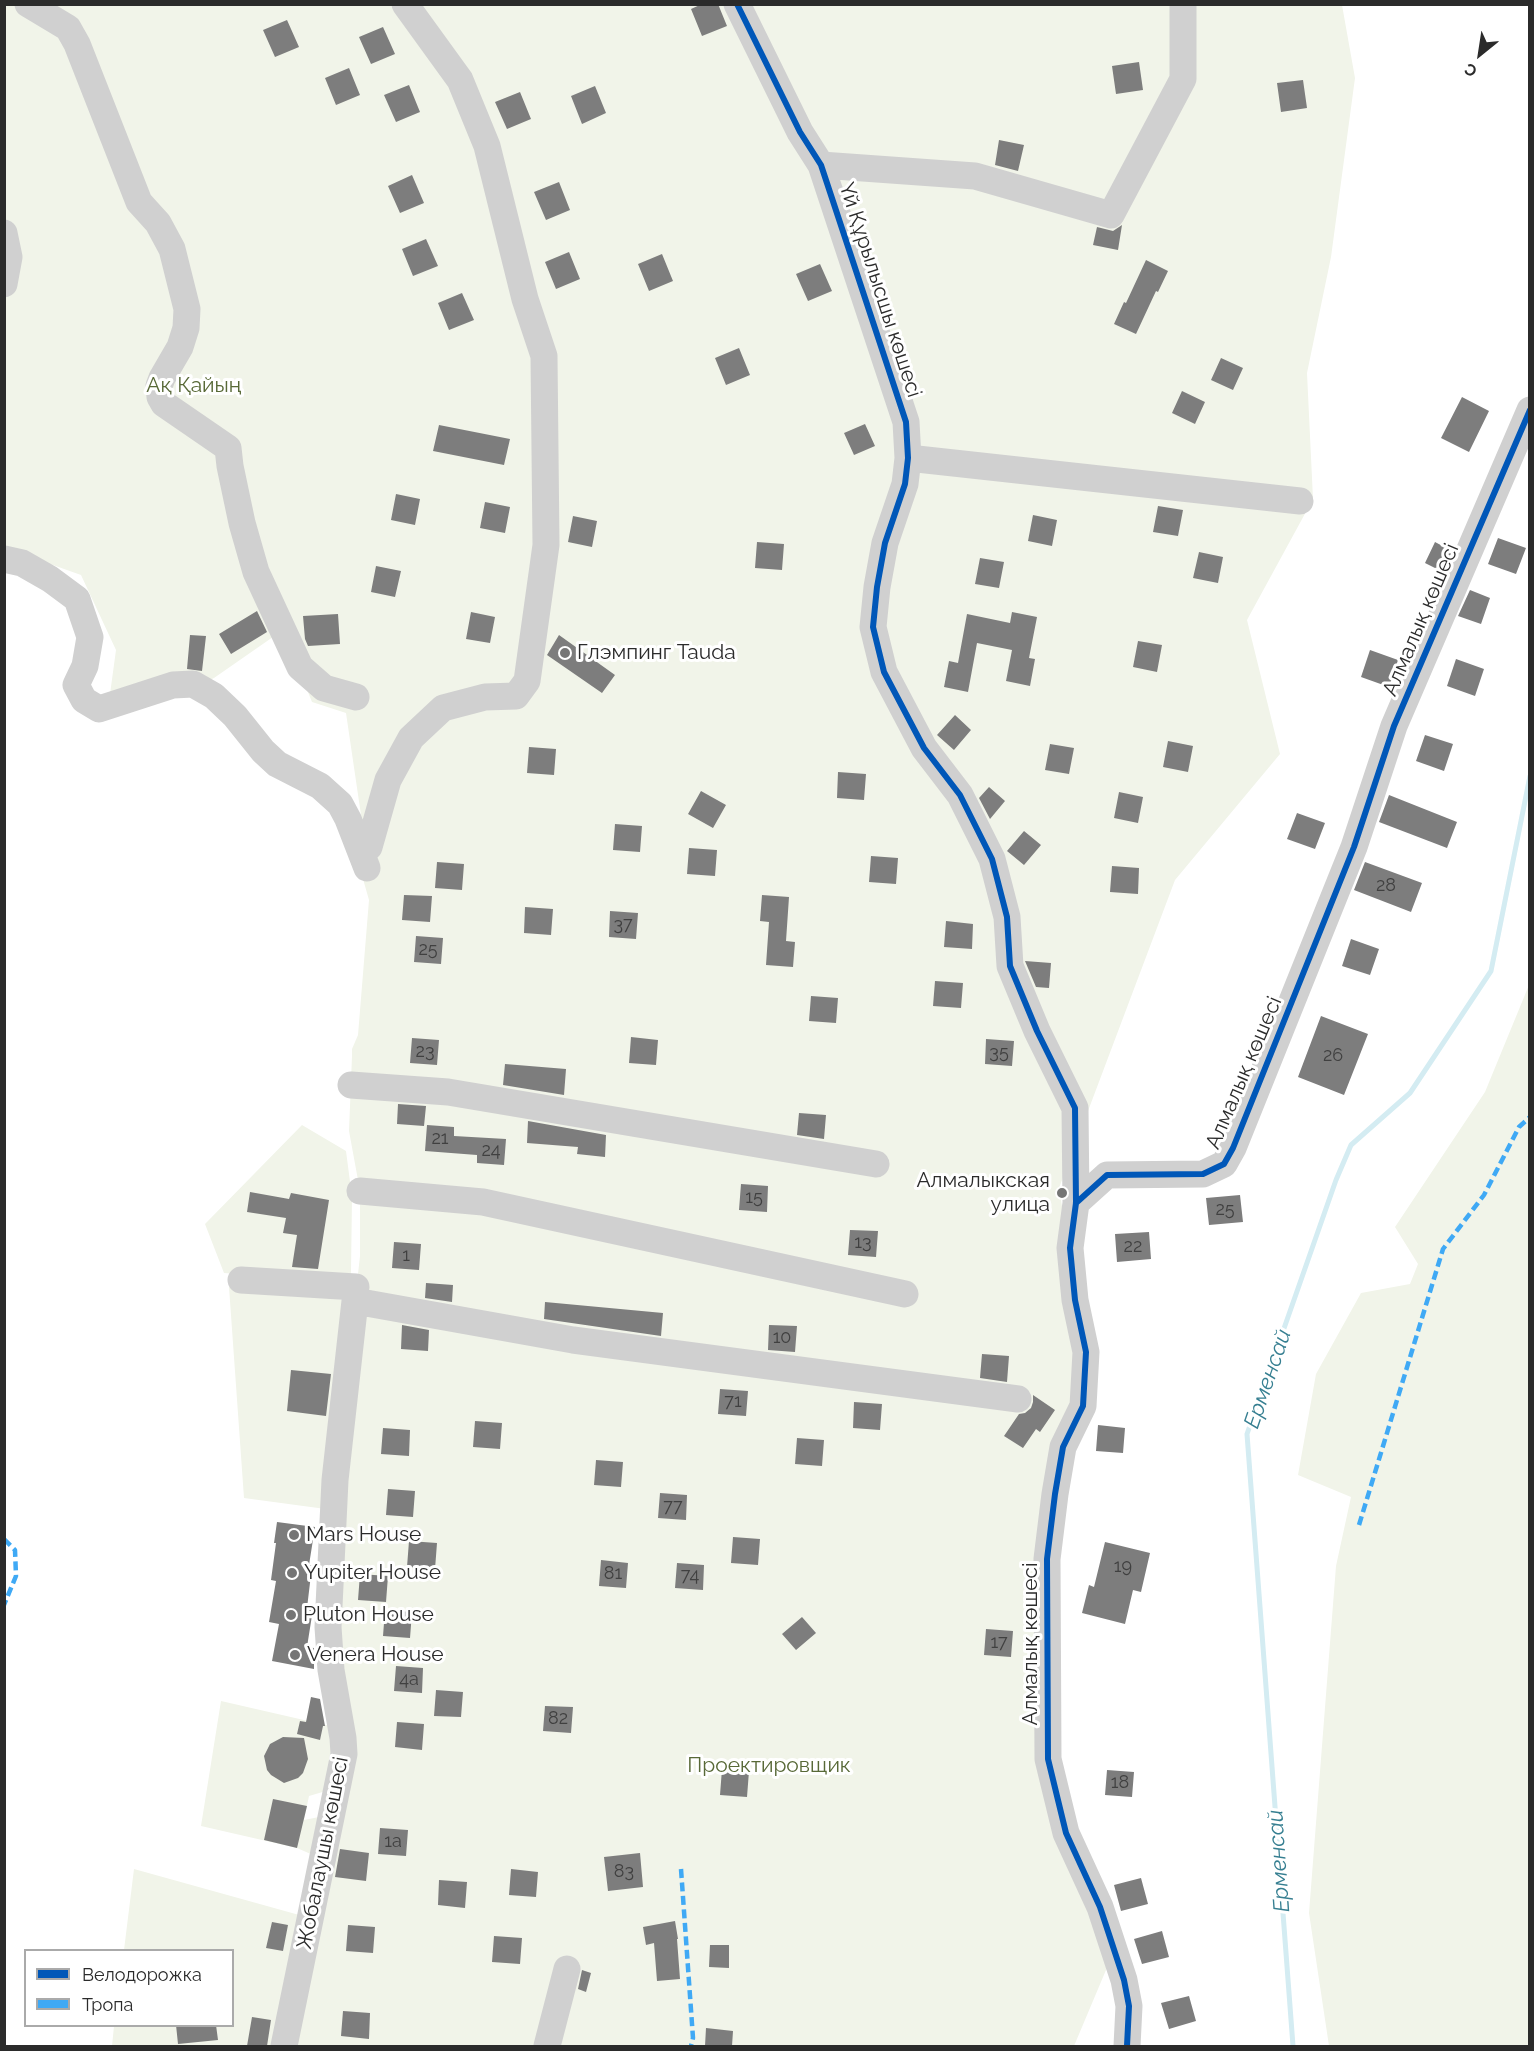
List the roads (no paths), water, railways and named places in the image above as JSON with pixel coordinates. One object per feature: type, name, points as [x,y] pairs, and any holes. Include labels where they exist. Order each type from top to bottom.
[{"type":"street","points":[[28,4],[68,28],[140,202],[158,223],[172,249],[187,309],[186,328],[180,347],[162,378],[159,386],[160,397],[164,404],[228,448],[242,523],[256,572],[300,667],[324,688],[356,697]]},
{"type":"street","points":[[4,559],[22,563],[50,579],[77,599],[90,637],[85,666],[76,685],[84,700],[99,709],[173,685],[193,684],[214,696],[235,716],[263,751],[277,764],[320,786],[340,804],[368,857],[388,780],[411,738],[443,708],[485,697],[516,696],[527,681],[546,545],[544,356],[525,299],[487,146],[460,80],[405,4]]},
{"type":"street","name":"Үй Құрылысшы көшесі","points":[[737,4],[800,132],[821,165],[906,422],[908,458],[905,484],[885,543],[873,627],[885,672],[909,720],[924,748],[960,795],[992,858],[1007,917],[1010,966],[1037,1031],[1075,1108],[1077,1203]]},
{"type":"street","points":[[821,165],[975,176],[1111,215],[1183,80],[1183,4]]},
{"type":"street","points":[[4,233],[9,257],[4,284]]},
{"type":"street","name":"Алмалық көшесі","points":[[1127,2046],[1128,2006],[1124,1980],[1100,1907],[1066,1833],[1048,1759],[1047,1559],[1054,1494],[1063,1447],[1083,1406],[1086,1352],[1075,1300],[1070,1248],[1077,1203],[1107,1175],[1203,1174],[1224,1164],[1233,1148],[1354,847],[1394,726],[1530,410]]},
{"type":"street","points":[[908,458],[1300,501]]},
{"type":"street","points":[[351,1085],[448,1092],[876,1164]]},
{"type":"street","points":[[360,1191],[483,1202],[905,1294]]},
{"type":"street","points":[[241,1280],[356,1294],[573,1340],[1018,1399]]},
{"type":"street","name":"Жобалаушы көшесі","points":[[284,2046],[344,1754],[344,1738],[331,1670],[328,1627],[334,1479],[356,1294]]},
{"type":"street","points":[[547,2046],[567,1969]]},
{"type":"waterway","name":"Ерменсай","points":[[1293,2046],[1247,1434],[1336,1180],[1351,1145],[1410,1093],[1491,971],[1530,776]]},
{"type":"place","name":"Глэмпинг Tauda","points":[[565,653]]},
{"type":"place","name":"Алмалыкская улица","points":[[1062,1193]]},
{"type":"place","name":"Mars House","points":[[294,1535]]},
{"type":"place","name":"Yupiter House","points":[[292,1573]]},
{"type":"place","name":"Pluton House","points":[[291,1615]]},
{"type":"place","name":"Venera House","points":[[295,1655]]},
{"type":"park label","name":"Ақ Қайың","points":[[194,386]]},
{"type":"park label","name":"Проектировщик","points":[[769,1766]]}]
